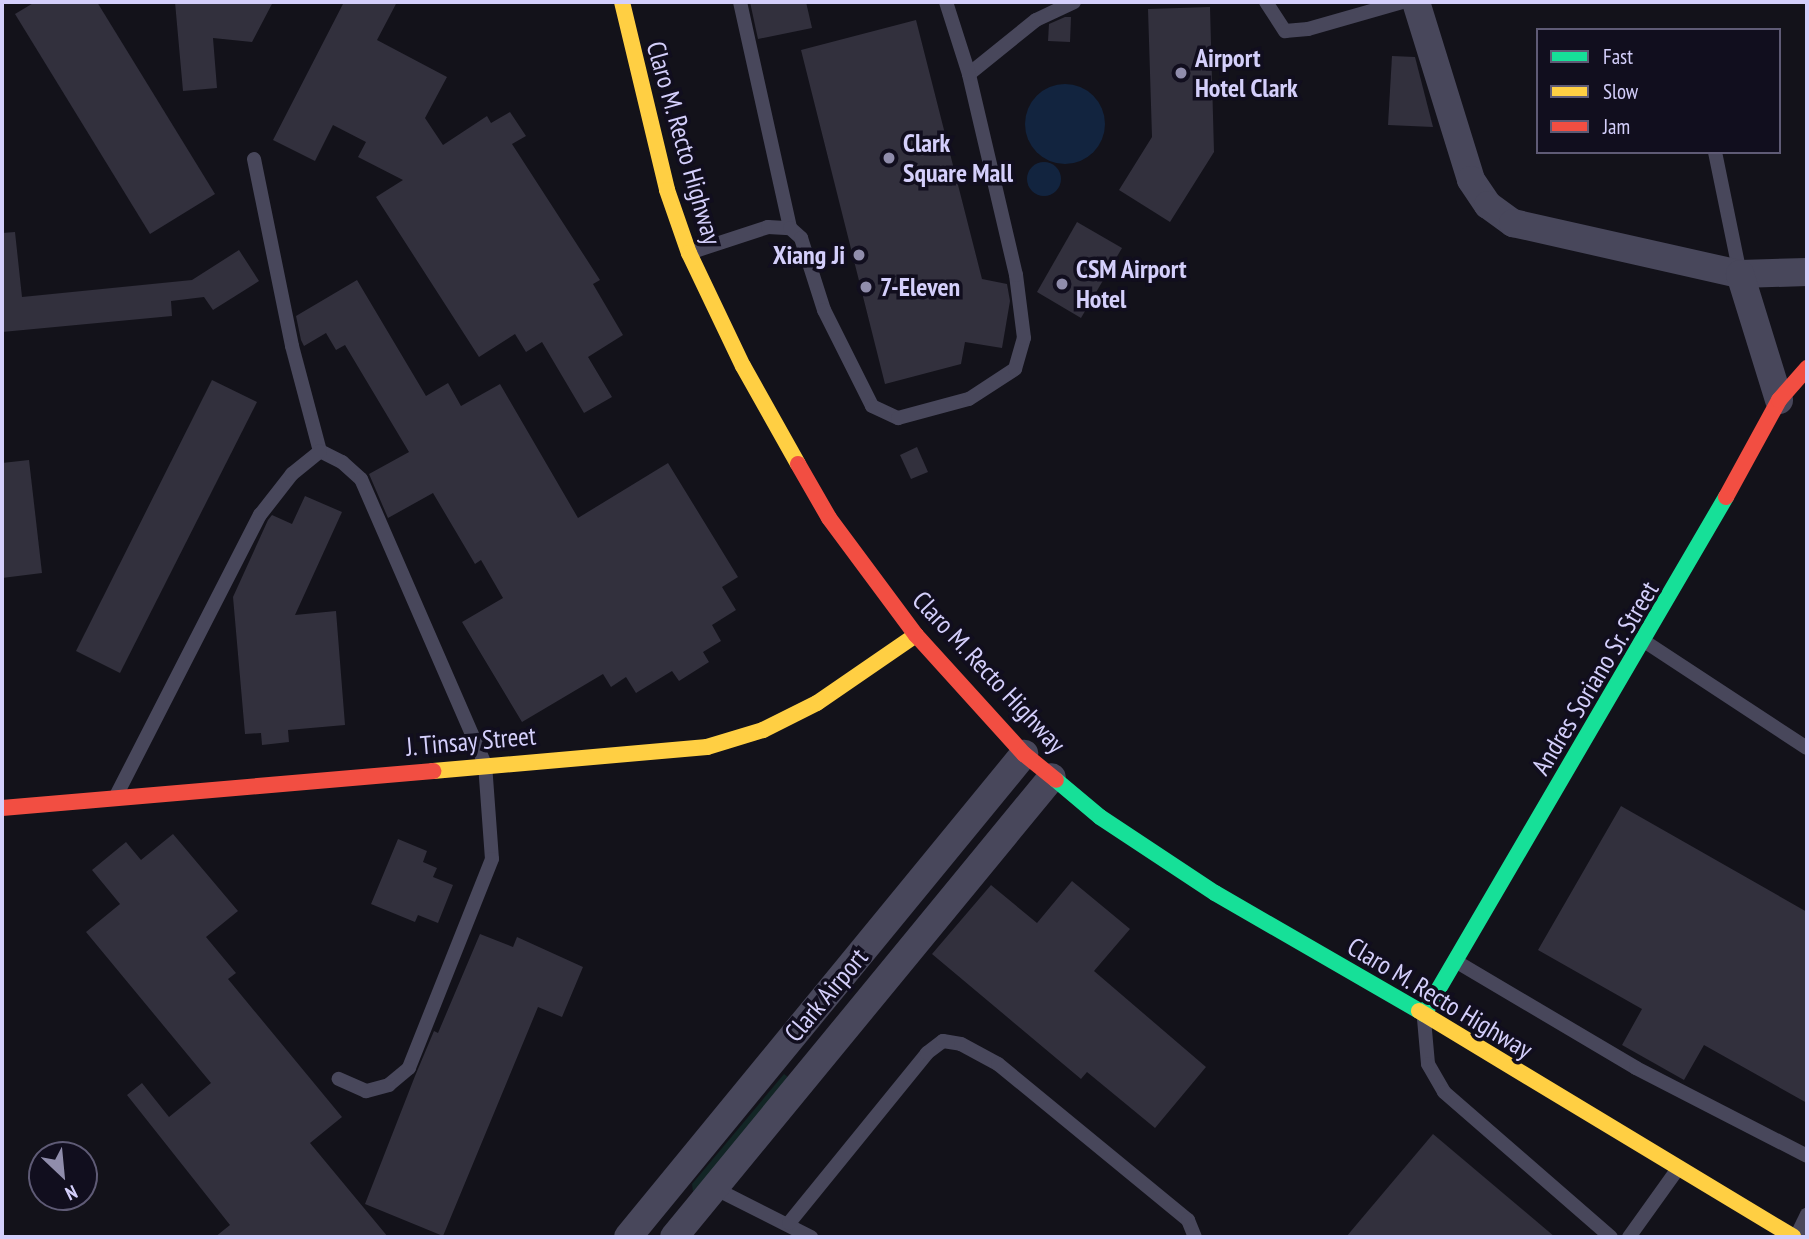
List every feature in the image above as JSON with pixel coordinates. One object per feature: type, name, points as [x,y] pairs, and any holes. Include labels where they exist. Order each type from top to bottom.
[{"type":"main road","name":"Claro M. Recto Highway","points":[[622,2],[644,109],[689,253],[743,366],[830,518],[916,635],[1024,754],[1100,817],[1214,893],[1424,1014],[1794,1237]]},
{"type":"main road","name":"Andres Soriano Sr. Street","points":[[1424,1014],[1643,641],[1779,400],[1807,368]]},
{"type":"main road","name":"J. Tinsay Street","points":[[2,808],[485,764],[676,750],[737,740],[817,703],[916,635]]},
{"type":"street","points":[[1416,2],[1471,180],[1488,205],[1513,223],[1740,274],[1807,272]]},
{"type":"street","points":[[1740,274],[1779,400]]},
{"type":"street","name":"Clark Airport","points":[[628,1237],[1024,754]]},
{"type":"street","name":"Clark Airport","points":[[674,1237],[1052,777]]},
{"type":"street","points":[[667,1189],[695,1211]]},
{"type":"lane","points":[[740,2],[790,228],[801,238],[824,310],[872,407],[898,418],[969,399],[1015,369],[1024,338],[1016,275],[969,74],[946,2]]},
{"type":"lane","points":[[969,74],[1036,20],[1074,2]]},
{"type":"lane","points":[[1266,2],[1285,31],[1308,29],[1403,2]]},
{"type":"lane","points":[[1716,154],[1740,274]]},
{"type":"lane","points":[[254,159],[292,346],[320,452]]},
{"type":"lane","points":[[689,253],[768,227],[790,228]]},
{"type":"lane","points":[[320,452],[342,462],[361,479],[485,764],[492,859],[409,1068],[389,1085],[366,1091],[338,1079]]},
{"type":"lane","points":[[117,796],[260,515],[292,474],[320,452]]},
{"type":"lane","points":[[1643,641],[1807,748]]},
{"type":"lane","points":[[1455,961],[1636,1068],[1807,1156]]},
{"type":"lane","points":[[1424,1014],[1428,1064],[1444,1092],[1611,1237]]},
{"type":"lane","points":[[789,1223],[927,1053],[943,1041],[961,1044],[998,1064],[1188,1220],[1195,1237]]},
{"type":"lane","points":[[1629,1237],[1678,1169]]},
{"type":"lane","points":[[714,1188],[789,1223],[811,1237]]},
{"type":"lane","points":[[1794,1237],[1807,1214]]},
{"type":"green space","points":[[784,1074],[792,1080],[693,1192],[692,1184]]},
{"type":"water","points":[[1057,84],[1073,84],[1094,95],[1105,116],[1105,132],[1094,153],[1073,164],[1057,164],[1043,158],[1031,146],[1025,132],[1025,116],[1031,102],[1043,90]]},
{"type":"water","points":[[1044,162],[1056,167],[1061,179],[1056,191],[1044,196],[1032,191],[1027,179],[1032,167]]},
{"type":"building","points":[[35,2],[97,2],[215,194],[150,234],[15,14]]},
{"type":"building","points":[[175,2],[273,2],[252,42],[213,38],[217,88],[183,91]]},
{"type":"building","points":[[344,2],[397,2],[377,40],[447,77],[425,118],[443,145],[487,116],[491,123],[510,112],[526,136],[512,144],[600,280],[593,284],[623,335],[588,357],[612,397],[584,413],[542,342],[526,352],[515,334],[479,357],[376,197],[403,180],[358,157],[366,142],[333,125],[315,161],[273,140]]},
{"type":"building","points":[[750,2],[806,2],[812,28],[758,39]]},
{"type":"building","name":"Airport Hotel Clark","points":[[1210,7],[1214,152],[1170,222],[1119,190],[1152,137],[1148,9]]},
{"type":"building","points":[[1071,17],[1070,42],[1048,41],[1049,24]]},
{"type":"building","name":"Clark Square Mall","points":[[916,20],[982,279],[1007,284],[1010,301],[1002,348],[965,342],[961,364],[885,384],[801,50]]},
{"type":"building","points":[[1392,56],[1415,57],[1433,127],[1388,125]]},
{"type":"building","points":[[1077,222],[1122,248],[1081,318],[1037,292]]},
{"type":"building","points":[[15,232],[22,297],[192,280],[239,250],[259,281],[213,310],[204,297],[171,301],[172,316],[2,332],[2,233]]},
{"type":"building","points":[[357,280],[426,396],[448,383],[461,406],[500,384],[578,518],[668,463],[738,577],[722,587],[736,610],[712,625],[721,641],[703,652],[709,662],[679,681],[672,671],[636,693],[626,677],[611,687],[603,674],[522,722],[462,622],[503,598],[481,560],[475,564],[433,493],[388,518],[369,474],[409,452],[345,345],[336,350],[326,333],[304,346],[301,340],[296,316]]},
{"type":"building","points":[[212,380],[257,402],[120,673],[76,651]]},
{"type":"building","points":[[917,447],[928,472],[911,479],[900,455]]},
{"type":"building","points":[[29,460],[42,573],[2,578],[2,463]]},
{"type":"building","points":[[305,496],[342,512],[295,615],[336,611],[345,725],[288,730],[289,742],[262,745],[261,733],[245,734],[233,597],[268,520],[272,515],[292,524]]},
{"type":"building","points":[[1621,806],[1807,912],[1807,1103],[1704,1045],[1684,1080],[1622,1045],[1642,1009],[1538,950]]},
{"type":"building","points":[[173,834],[238,911],[206,937],[236,973],[228,979],[342,1117],[310,1143],[388,1237],[215,1237],[230,1225],[127,1095],[142,1083],[169,1117],[211,1083],[86,932],[120,904],[92,870],[126,842],[141,860]]},
{"type":"building","points":[[398,839],[427,851],[423,862],[437,868],[433,877],[453,885],[438,923],[418,915],[415,922],[371,904]]},
{"type":"building","points":[[1072,881],[1130,929],[1094,971],[1206,1067],[1155,1128],[1087,1072],[1081,1079],[932,954],[991,885],[1037,923]]},
{"type":"building","points":[[480,934],[513,947],[517,937],[583,967],[562,1017],[538,1007],[443,1236],[365,1204],[434,1031],[438,1033]]},
{"type":"building","points":[[1433,1134],[1555,1237],[1346,1237]]},
{"type":"traffic: fast","points":[[1424,1014],[1726,497]]},
{"type":"traffic: fast","points":[[1056,780],[1100,817],[1215,893],[1419,1011]]},
{"type":"traffic: slow","points":[[622,2],[667,190],[689,253],[743,366],[798,464]]},
{"type":"traffic: slow","points":[[433,771],[707,747],[763,730],[817,703],[916,635]]},
{"type":"traffic: slow","points":[[1419,1011],[1793,1237]]},
{"type":"traffic: jam","points":[[1726,497],[1779,400],[1807,368]]},
{"type":"traffic: jam","points":[[798,464],[829,518],[916,635],[1024,754],[1056,780]]},
{"type":"traffic: jam","points":[[2,808],[433,771]]},
{"type":"place","name":"Airport Hotel Clark","points":[[1181,73]]},
{"type":"place","name":"Clark Square Mall","points":[[889,158]]},
{"type":"place","name":"Xiang Ji","points":[[859,255]]},
{"type":"place","name":"CSM Airport Hotel","points":[[1062,284]]},
{"type":"place","name":"7-Eleven","points":[[866,287]]}]
